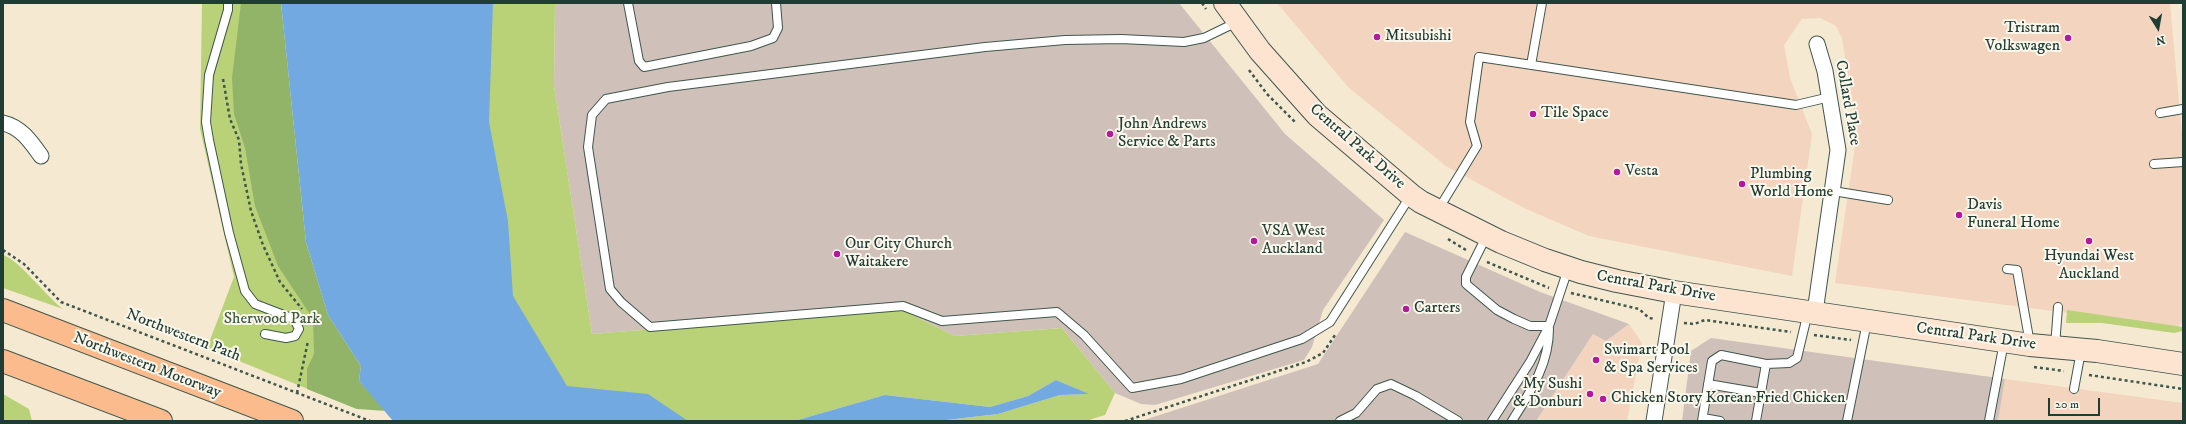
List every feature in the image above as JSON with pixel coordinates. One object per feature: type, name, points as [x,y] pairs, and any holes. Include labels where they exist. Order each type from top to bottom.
[{"type":"highway","name":"Northwestern Motorway","points":[[3,310],[292,421]]},
{"type":"highway","points":[[3,361],[161,421]]},
{"type":"main road","name":"Central Park Drive","points":[[1225,3],[1237,22],[1260,51],[1317,115],[1411,194],[1438,210],[1487,235],[1545,260],[1568,268],[1617,281],[1674,292],[1812,311],[1867,321],[2004,341],[2030,356],[2055,347],[2183,364]]},
{"type":"street","name":"Collard Place","points":[[1812,311],[1833,191],[1838,150],[1830,97],[1817,44]]},
{"type":"street","points":[[3,123],[11,125],[27,136],[41,156]]},
{"type":"street","points":[[1654,421],[1674,292]]},
{"type":"lane","points":[[228,3],[228,10],[209,75],[206,122],[229,233],[245,291],[255,304],[294,319],[299,329],[294,336],[286,338],[265,334]]},
{"type":"lane","points":[[628,3],[639,62],[644,67],[751,46],[773,38],[778,28],[776,3]]},
{"type":"lane","points":[[1531,65],[1542,3]]},
{"type":"lane","points":[[1237,22],[1204,38],[1184,42],[1121,38],[1065,40],[985,47],[668,87],[606,99],[592,115],[588,147],[610,289],[621,302],[650,327],[903,306],[942,321],[1057,312],[1084,335],[1132,388],[1181,379],[1302,339],[1330,322],[1411,194]]},
{"type":"lane","points":[[1438,210],[1477,146],[1470,122],[1479,57],[1796,104],[1830,97]]},
{"type":"lane","points":[[2160,113],[2183,109]]},
{"type":"lane","points":[[2154,164],[2183,162]]},
{"type":"lane","points":[[1833,191],[1888,200]]},
{"type":"lane","points":[[1487,235],[1466,277],[1466,284],[1497,310],[1514,319],[1530,326],[1549,326]]},
{"type":"lane","points":[[1492,421],[1530,362],[1549,326],[1568,268]]},
{"type":"lane","points":[[2007,269],[2017,270],[2030,356]]},
{"type":"lane","points":[[2055,347],[2058,307]]},
{"type":"lane","points":[[1720,421],[1702,420],[1712,361],[1721,356],[1766,364],[1789,363],[1797,358],[1812,311]]},
{"type":"lane","points":[[1846,421],[1867,321]]},
{"type":"lane","points":[[1512,421],[1541,370],[1549,344],[1549,326]]},
{"type":"lane","points":[[1989,421],[2004,341]]},
{"type":"lane","points":[[2074,389],[2081,350]]},
{"type":"lane","points":[[1756,421],[1766,364]]},
{"type":"lane","points":[[1340,421],[1356,413],[1377,389],[1391,384],[1416,396],[1458,421]]},
{"type":"lane","points":[[1708,384],[1761,393]]},
{"type":"path","points":[[222,77],[230,119],[239,140],[241,164],[251,211],[263,245],[280,282],[302,309],[305,315]]},
{"type":"path","name":"Northwestern Path","points":[[3,250],[24,264],[62,302],[370,421]]},
{"type":"path","points":[[1686,323],[1694,324],[1705,320],[1863,342]]},
{"type":"path","points":[[298,393],[308,334]]},
{"type":"path","points":[[2030,356],[2077,373],[2183,389]]},
{"type":"shaded area","points":[[555,3],[1179,3],[1285,134],[1384,220],[1323,310],[1312,347],[1304,360],[1155,405],[1141,404],[1115,393],[1062,328],[955,336],[900,309],[592,334],[554,85]]},
{"type":"shaded area","points":[[1277,3],[2170,3],[2183,146],[2183,321],[2178,327],[1835,283],[1857,132],[1842,38],[1836,26],[1820,18],[1802,19],[1784,45],[1790,78],[1812,134],[1792,276],[1589,236],[1524,208],[1446,166],[1349,88]]},
{"type":"shaded area","points":[[1405,232],[1540,292],[1629,324],[1606,341],[1593,334],[1536,421],[1141,421],[1318,364]]},
{"type":"shaded area","points":[[1629,324],[1642,343],[1627,421],[1536,421],[1593,334],[1606,341]]},
{"type":"shaded area","points":[[1711,338],[2005,379],[1998,421],[1682,421],[1691,351]]},
{"type":"shaded area","points":[[2005,379],[2183,403],[2183,421],[1998,421]]},
{"type":"green space","name":"Sherwood Park","points":[[202,3],[280,3],[303,242],[324,318],[357,409],[207,348],[234,277],[200,129]]},
{"type":"green space","points":[[241,3],[281,3],[306,242],[328,315],[361,366],[359,381],[387,411],[357,409],[307,389],[307,369],[314,354],[313,319],[278,266],[255,206],[245,148],[234,114],[232,78]]},
{"type":"green space","points":[[366,3],[555,3],[554,85],[592,334],[900,309],[955,336],[1062,328],[1115,393],[1105,415],[1086,421],[938,421],[998,414],[1060,395],[1088,394],[1056,380],[1028,396],[990,407],[885,395],[794,421],[487,421]]},
{"type":"green space","points":[[3,255],[10,258],[25,271],[63,309],[3,288]]},
{"type":"green space","points":[[2067,310],[2183,327],[2183,331],[2174,333],[2102,323],[2066,323]]},
{"type":"green space","points":[[3,394],[29,409],[32,421],[3,421]]},
{"type":"water","points":[[281,3],[493,3],[489,122],[508,221],[513,296],[567,386],[648,394],[688,421],[393,421],[359,381],[361,366],[328,315],[306,242]]},
{"type":"water","points":[[1056,380],[1089,394],[1060,395],[998,414],[938,421],[794,421],[885,395],[990,407],[1028,396]]},
{"type":"place","name":"Mitsubishi","points":[[1377,37]]},
{"type":"place","name":"Tristram Volkswagen","points":[[2068,38]]},
{"type":"place","name":"Tile Space","points":[[1533,114]]},
{"type":"place","name":"John Andrews Service & Parts","points":[[1110,134]]},
{"type":"place","name":"Vesta","points":[[1617,172]]},
{"type":"place","name":"Plumbing World Home","points":[[1742,184]]},
{"type":"place","name":"Davis Funeral Home","points":[[1959,215]]},
{"type":"place","name":"VSA West Auckland","points":[[1254,241]]},
{"type":"place","name":"Hyundai West Auckland","points":[[2089,241]]},
{"type":"place","name":"Our City Church Waitakere","points":[[837,254]]},
{"type":"place","name":"Carters","points":[[1406,309]]},
{"type":"place","name":"Swimart Pool & Spa Services","points":[[1596,360]]},
{"type":"place","name":"My Sushi & Donburi","points":[[1590,394]]},
{"type":"place","name":"Chicken Story Korean Fried Chicken","points":[[1603,399]]}]
